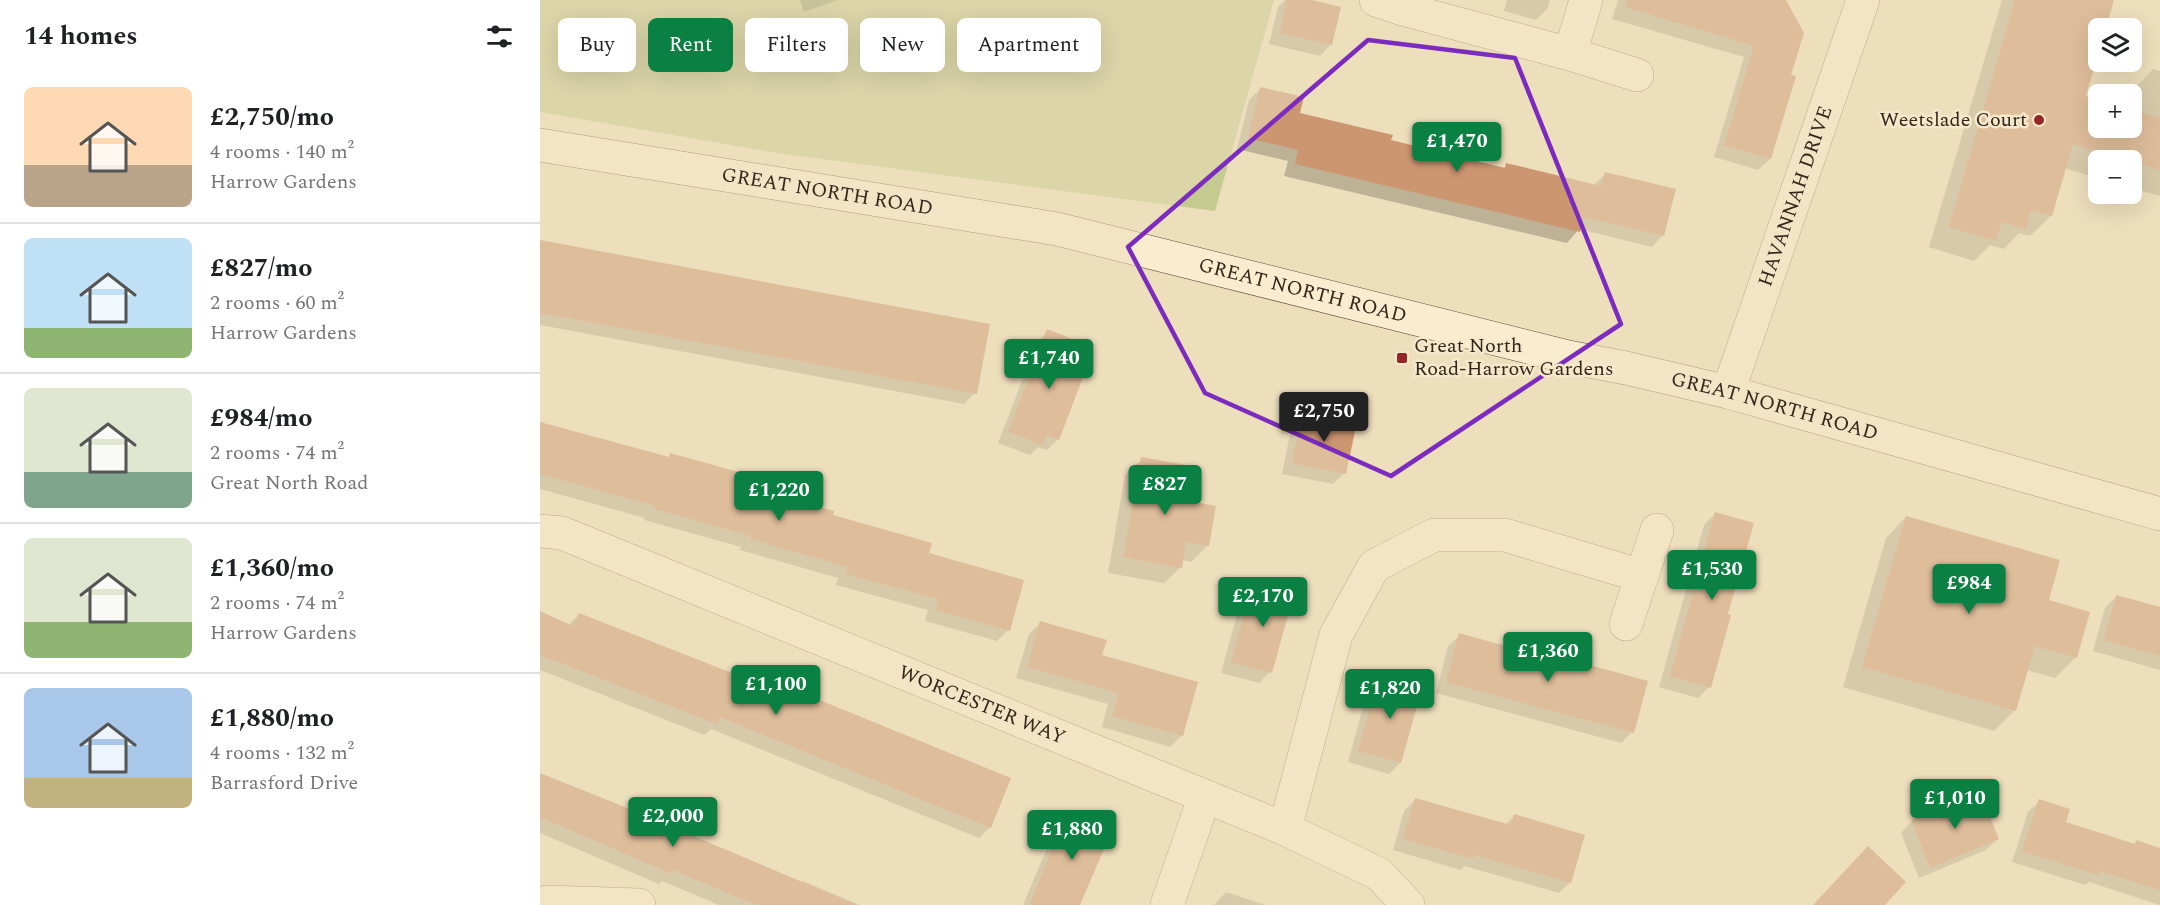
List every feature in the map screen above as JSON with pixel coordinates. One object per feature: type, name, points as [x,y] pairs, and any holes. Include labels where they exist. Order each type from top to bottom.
[{"type":"street","points":[[1376,0],[1637,75]]},
{"type":"street","points":[[1570,54],[1586,0]]},
{"type":"street","name":"HAVANNAH DRIVE","points":[[1728,392],[1863,0]]},
{"type":"street","name":"GREAT NORTH ROAD","points":[[540,145],[1057,229],[1568,357],[1728,392],[2160,514]]},
{"type":"street","points":[[1626,624],[1657,530]]},
{"type":"street","name":"WORCESTER WAY","points":[[540,531],[562,533],[1285,829],[1379,874],[1408,905]]},
{"type":"street","points":[[1285,829],[1336,635],[1374,567],[1434,535],[1505,535],[1642,576]]},
{"type":"street","points":[[1167,905],[1205,796]]},
{"type":"street","points":[[543,905],[547,902],[639,905]]},
{"type":"highlighted area","points":[[1368,40],[1515,58],[1621,324],[1391,476],[1205,393],[1128,247]]},
{"type":"green space","points":[[540,0],[1274,0],[1215,211],[777,153],[540,112]]},
{"type":"building","points":[[1287,0],[1312,0],[1341,7],[1332,45],[1280,33]]},
{"type":"building","points":[[1626,0],[1786,0],[1804,33],[1791,75],[1796,76],[1771,159],[1724,145],[1754,46],[1625,7]]},
{"type":"building","name":"Weetslade Court","points":[[2015,0],[2114,0],[2109,18],[2088,18],[2088,72],[2093,72],[2086,96],[2088,97],[2088,138],[2142,138],[2142,113],[2160,118],[2160,170],[2142,165],[2142,150],[2093,150],[2073,144],[2052,216],[2031,210],[2026,229],[2002,222],[1996,241],[1949,227]]},
{"type":"building","points":[[1260,87],[1304,97],[1300,113],[1393,135],[1391,140],[1505,168],[1506,163],[1601,186],[1605,172],[1676,189],[1664,236],[1584,217],[1580,232],[1295,164],[1298,150],[1248,138]]},
{"type":"building","points":[[540,240],[990,324],[977,394],[540,313]]},
{"type":"building","points":[[1047,329],[1082,343],[1072,367],[1085,372],[1059,440],[1046,435],[1043,445],[1008,432]]},
{"type":"building","points":[[1303,411],[1357,422],[1346,474],[1292,463]]},
{"type":"building","points":[[540,422],[669,457],[670,453],[742,473],[739,484],[834,511],[833,515],[932,543],[929,553],[1024,580],[1010,631],[935,610],[938,599],[846,574],[848,567],[655,509],[655,506],[540,474]]},
{"type":"building","points":[[1141,457],[1186,465],[1182,490],[1195,492],[1194,502],[1216,506],[1209,546],[1186,542],[1182,568],[1123,557]]},
{"type":"building","points":[[1715,512],[1754,523],[1728,614],[1731,615],[1711,688],[1670,676]]},
{"type":"building","points":[[1906,516],[2060,560],[2049,600],[2090,612],[2077,658],[2035,646],[2016,711],[1862,667]]},
{"type":"building","points":[[1253,583],[1294,594],[1272,673],[1231,662]]},
{"type":"building","points":[[2116,595],[2160,607],[2160,656],[2104,640]]},
{"type":"building","points":[[540,611],[573,626],[579,613],[760,684],[763,677],[1011,778],[991,828],[720,717],[717,724],[540,655]]},
{"type":"building","points":[[1040,621],[1107,640],[1102,655],[1198,682],[1183,736],[1112,716],[1119,693],[1027,667]]},
{"type":"building","points":[[1459,633],[1563,662],[1564,658],[1648,681],[1634,733],[1446,682]]},
{"type":"building","points":[[1379,676],[1422,689],[1401,763],[1358,751]]},
{"type":"building","points":[[540,773],[857,905],[756,905],[673,870],[672,874],[540,817]]},
{"type":"building","points":[[1980,792],[1999,839],[1930,868],[1911,820]]},
{"type":"building","points":[[1415,798],[1511,825],[1514,814],[1585,835],[1571,883],[1475,855],[1473,859],[1403,839]]},
{"type":"building","points":[[2039,799],[2070,809],[2066,822],[2135,844],[2136,840],[2160,848],[2160,890],[2099,871],[2098,875],[2022,851]]},
{"type":"building","points":[[1069,809],[1113,828],[1080,905],[1029,905]]},
{"type":"building","points":[[1868,846],[1906,882],[1885,905],[1813,905]]},
{"type":"place","name":"Weetslade Court","points":[[2039,120]]},
{"type":"place","name":"Great North Road-Harrow Gardens","points":[[1402,358]]}]
